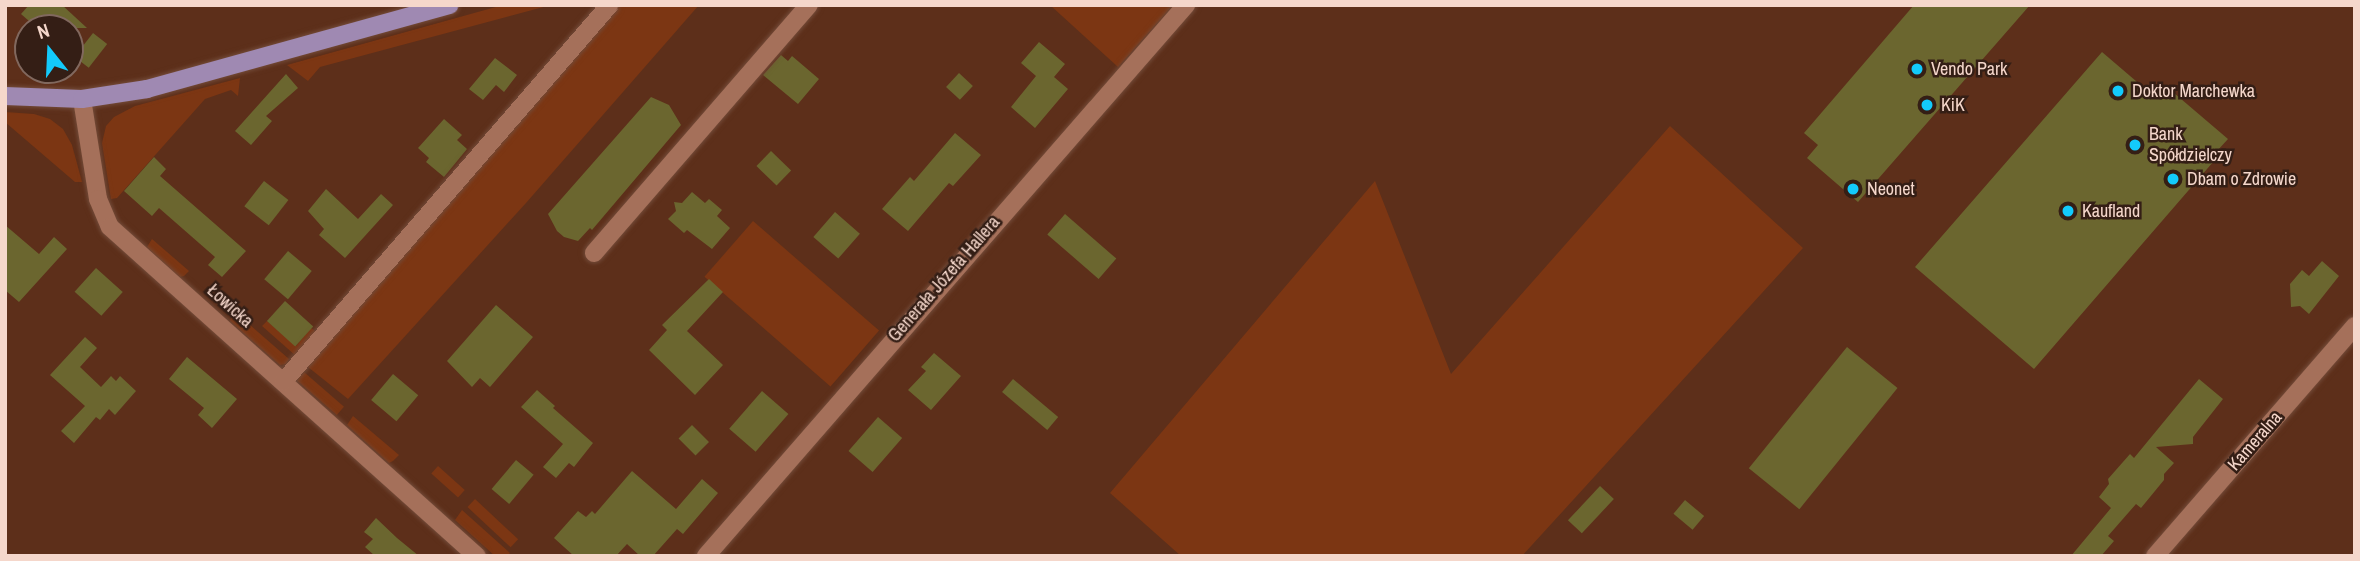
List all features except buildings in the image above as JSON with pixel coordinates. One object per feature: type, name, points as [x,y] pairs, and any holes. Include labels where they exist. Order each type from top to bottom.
[{"type":"main road","points":[[5,96],[82,99],[147,89],[450,5]]},
{"type":"street","points":[[283,382],[609,5]]},
{"type":"street","points":[[594,254],[809,5]]},
{"type":"street","name":"Generała Józefa Hallera","points":[[706,556],[1186,5]]},
{"type":"street","name":"Łowicka","points":[[82,99],[98,199],[110,227],[477,556]]},
{"type":"street","name":"Kameralna","points":[[2155,556],[2355,326]]},
{"type":"shaded area","points":[[503,5],[551,5],[320,67],[308,81],[287,65]]},
{"type":"shaded area","points":[[615,5],[699,5],[526,203],[348,399],[308,367]]},
{"type":"shaded area","points":[[1050,5],[1173,5],[1118,67]]},
{"type":"shaded area","points":[[240,78],[238,96],[231,90],[205,99],[117,198],[111,199],[102,143],[106,126],[114,117],[135,106]]},
{"type":"shaded area","points":[[5,112],[34,114],[50,119],[63,129],[72,145],[82,182],[75,182],[5,122]]},
{"type":"shaded area","points":[[1670,126],[1803,248],[1522,556],[1181,556],[1110,493],[1375,181],[1451,374]]},
{"type":"shaded area","points":[[753,221],[879,331],[830,386],[704,277]]},
{"type":"shaded area","points":[[152,239],[189,271],[184,276],[180,277],[147,247]]},
{"type":"shaded area","points":[[234,311],[289,359],[286,364],[280,365],[230,321]]},
{"type":"shaded area","points":[[267,321],[296,346],[311,328],[318,333],[296,356],[262,326]]},
{"type":"shaded area","points":[[304,372],[344,407],[337,415],[297,380]]},
{"type":"shaded area","points":[[353,416],[399,455],[389,463],[347,425]]},
{"type":"shaded area","points":[[438,466],[465,490],[458,498],[431,473]]},
{"type":"shaded area","points":[[475,499],[518,539],[511,547],[467,507]]},
{"type":"shaded area","points":[[462,510],[510,553],[507,556],[495,556],[455,520]]},
{"type":"place","name":"Vendo Park","points":[[1917,69]]},
{"type":"place","name":"Doktor Marchewka","points":[[2118,91]]},
{"type":"place","name":"KiK","points":[[1927,105]]},
{"type":"place","name":"Bank Spółdzielczy","points":[[2135,145]]},
{"type":"place","name":"Dbam o Zdrowie","points":[[2173,179]]},
{"type":"place","name":"Neonet","points":[[1853,189]]},
{"type":"place","name":"Kaufland","points":[[2068,211]]}]
